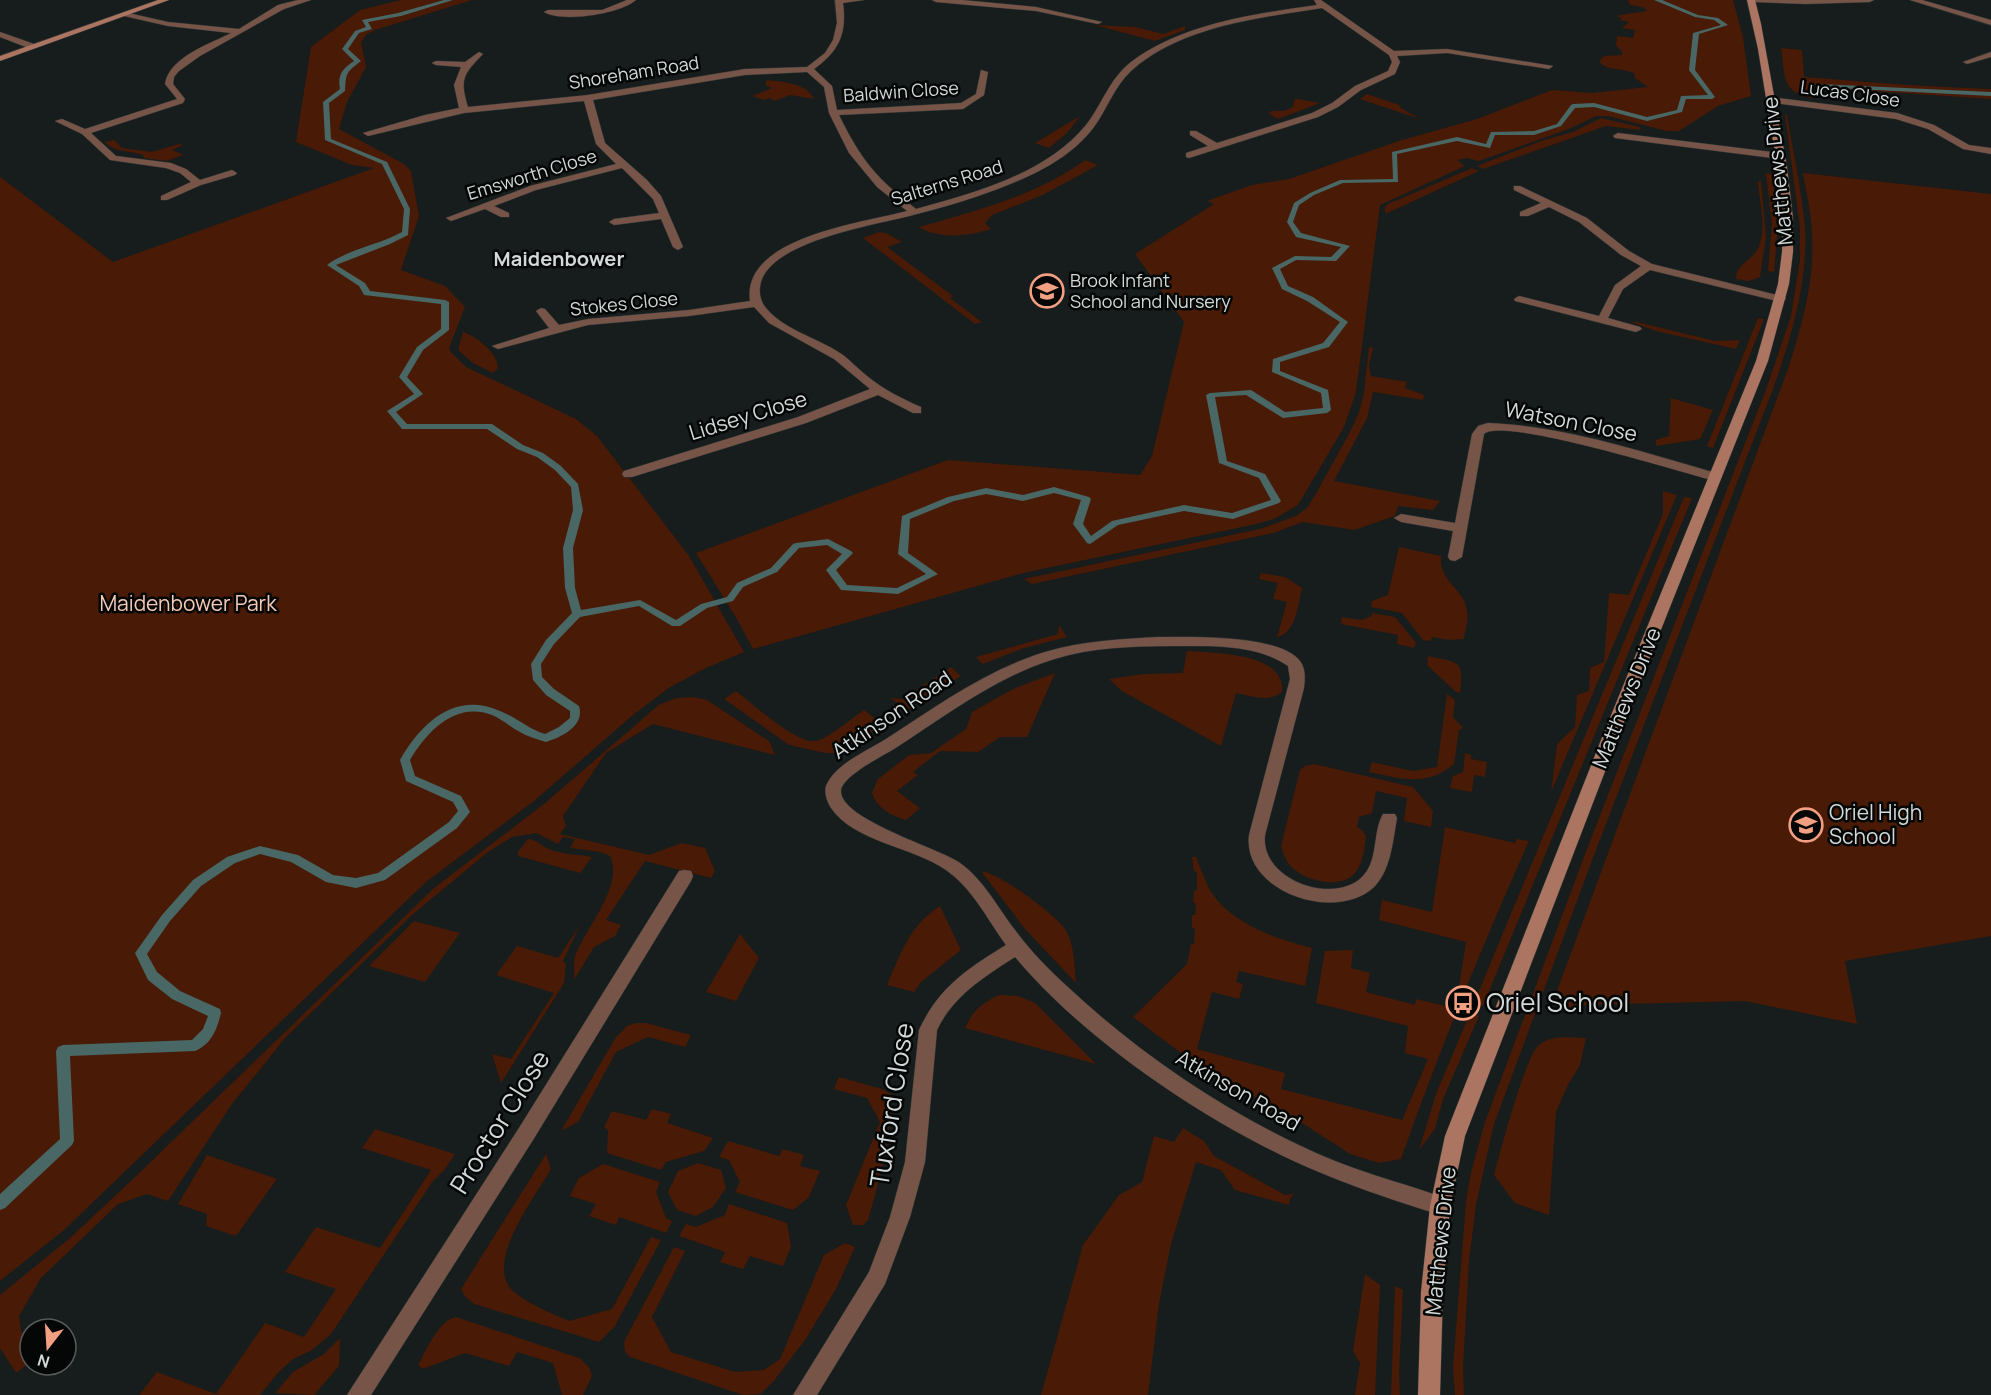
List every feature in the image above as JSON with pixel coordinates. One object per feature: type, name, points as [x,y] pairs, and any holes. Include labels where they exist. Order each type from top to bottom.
[{"type":"street","points":[[0,59],[165,0]]},
{"type":"street","points":[[86,132],[180,101],[181,99],[169,83],[169,78],[176,68],[281,7],[307,0]]},
{"type":"street","points":[[548,12],[584,13],[611,10],[632,0]]},
{"type":"street","points":[[860,0],[839,1],[841,19],[837,43],[830,54],[808,69],[828,86],[833,113],[852,151],[871,176],[912,211]]},
{"type":"street","points":[[936,0],[1036,9],[1098,22]]},
{"type":"street","points":[[1036,9],[1048,0]]},
{"type":"street","points":[[1752,0],[1805,2],[1870,0]]},
{"type":"street","name":"Matthews Drive","points":[[1429,1395],[1432,1292],[1440,1206],[1455,1136],[1611,735],[1762,361],[1781,298],[1788,236],[1780,156],[1752,0]]},
{"type":"street","points":[[1914,0],[1991,23]]},
{"type":"street","points":[[1319,3],[1392,54],[1434,51],[1549,66]]},
{"type":"street","name":"Salterns Road","points":[[756,303],[754,289],[756,279],[762,269],[783,252],[809,240],[989,189],[1045,164],[1082,135],[1120,76],[1156,50],[1200,32],[1319,3]]},
{"type":"street","points":[[580,21],[584,13]]},
{"type":"street","points":[[127,14],[168,24],[240,32]]},
{"type":"street","points":[[0,34],[34,47]]},
{"type":"street","points":[[1486,57],[1496,45]]},
{"type":"street","points":[[464,110],[457,82],[467,65],[479,54]]},
{"type":"street","points":[[1189,155],[1326,110],[1358,88],[1392,72],[1396,63],[1392,54]]},
{"type":"street","points":[[1967,62],[1991,54]]},
{"type":"street","points":[[436,63],[467,65]]},
{"type":"street","name":"Shoreham Road","points":[[368,133],[464,110],[588,98],[745,72],[808,69]]},
{"type":"street","name":"Baldwin Close","points":[[833,113],[963,106],[980,95],[984,72]]},
{"type":"street","points":[[588,98],[601,144],[652,189],[666,215],[678,247]]},
{"type":"street","name":"Lucas Close","points":[[1770,100],[1897,116],[1931,127],[1966,147],[1991,151]]},
{"type":"street","points":[[59,122],[86,132],[113,158],[168,165],[183,171],[198,183]]},
{"type":"street","points":[[1193,134],[1215,146]]},
{"type":"street","points":[[1618,136],[1780,156]]},
{"type":"street","points":[[1656,141],[1657,154]]},
{"type":"street","name":"Emsworth Close","points":[[451,219],[533,188],[623,165]]},
{"type":"street","points":[[164,198],[198,183],[232,173]]},
{"type":"street","points":[[1517,188],[1583,220],[1625,253],[1648,266],[1781,298]]},
{"type":"street","points":[[1524,214],[1550,203]]},
{"type":"street","points":[[484,205],[505,215]]},
{"type":"street","points":[[614,222],[666,215]]},
{"type":"street","points":[[1602,320],[1619,287],[1648,266]]},
{"type":"street","points":[[1519,299],[1636,329]]},
{"type":"street","points":[[756,303],[763,312],[791,332],[837,356],[879,390],[917,410]]},
{"type":"street","name":"Stokes Close","points":[[498,346],[556,329],[611,320],[689,313],[756,303]]},
{"type":"street","points":[[541,311],[556,329]]},
{"type":"street","name":"Lidsey Close","points":[[628,474],[802,420],[879,390]]},
{"type":"street","name":"Watson Close","points":[[1455,556],[1478,434],[1482,429],[1488,427],[1512,427],[1572,438],[1716,477]]},
{"type":"street","points":[[1401,518],[1460,528]]},
{"type":"street","name":"Atkinson Road","points":[[1389,818],[1377,870],[1366,884],[1350,893],[1328,896],[1311,894],[1278,879],[1266,869],[1259,858],[1256,847],[1257,835],[1298,679],[1293,661],[1284,656],[1248,647],[1168,640],[1097,645],[1038,660],[979,686],[852,769],[833,788],[833,797],[838,806],[850,816],[890,839],[940,859],[964,876],[979,893],[1016,947],[1056,988],[1116,1042],[1188,1092],[1232,1119],[1335,1170],[1440,1206]]},
{"type":"street","name":"Proctor Close","points":[[358,1395],[520,1143],[685,876]]},
{"type":"street","name":"Tuxford Close","points":[[804,1395],[863,1305],[878,1277],[900,1217],[915,1162],[928,1030],[932,1019],[944,998],[954,989],[1016,947]]},
{"type":"green space","name":"Maidenbower Park","points":[[401,0],[472,0],[375,30],[367,34],[361,42],[366,67],[347,102],[339,129],[404,164],[411,171],[419,216],[401,270],[445,286],[465,307],[449,348],[466,367],[576,419],[597,436],[689,556],[744,652],[670,687],[633,715],[534,801],[426,882],[64,1230],[0,1281],[0,177],[113,262],[374,168],[352,165],[296,142],[311,47],[360,10]]},
{"type":"green space","points":[[1628,0],[1733,0],[1743,37],[1751,96],[1718,106],[1679,131],[1667,131],[1608,116],[1596,116],[1569,129],[1479,161],[1467,158],[1457,160],[1465,166],[1380,205],[1356,392],[1344,427],[1298,505],[1274,519],[1256,524],[1023,573],[753,649],[696,553],[948,460],[1140,475],[1152,456],[1184,322],[1135,254],[1214,204],[1207,201],[1252,185],[1289,179],[1402,140],[1477,119],[1552,90],[1591,93],[1648,87],[1635,78],[1635,74],[1606,67],[1599,61],[1604,56],[1622,55],[1622,51],[1616,46],[1617,36],[1633,38],[1635,30],[1622,28],[1629,22],[1620,20],[1622,18],[1618,17],[1619,15],[1647,11],[1643,7],[1630,5]]},
{"type":"green space","points":[[1095,25],[1135,27],[1163,34],[1185,26],[1185,30],[1155,41]]},
{"type":"green space","points":[[1781,48],[1802,50],[1804,77],[1991,89],[1991,99],[1810,87],[1812,98],[1795,92],[1786,81]]},
{"type":"green space","points":[[767,80],[800,86],[814,99],[790,95],[775,101],[753,96],[772,88],[765,85]]},
{"type":"green space","points":[[1367,94],[1402,106],[1399,107],[1420,119],[1360,99]]},
{"type":"green space","points":[[1294,100],[1320,103],[1278,119],[1269,114],[1271,111],[1284,111],[1293,107]]},
{"type":"green space","points":[[1785,115],[1787,115],[1805,228],[1804,269],[1792,330],[1773,389],[1593,858],[1494,1124],[1476,1205],[1469,1261],[1463,1368],[1464,1395],[1455,1395],[1453,1367],[1466,1202],[1471,1172],[1485,1122],[1585,854],[1767,387],[1791,316],[1800,260],[1800,227]]},
{"type":"green space","points":[[1080,116],[1067,133],[1049,148],[1035,143]]},
{"type":"green space","points":[[1601,118],[1640,127],[1640,130],[1606,126],[1483,169],[1477,166],[1541,141],[1573,132]]},
{"type":"green space","points":[[114,140],[122,148],[152,152],[179,144],[183,145],[172,150],[183,155],[167,161],[144,158],[143,155],[113,148],[105,142]]},
{"type":"green space","points":[[1085,160],[1098,165],[1043,195],[992,215],[985,223],[991,229],[945,235],[919,227],[1026,193],[1066,173]]},
{"type":"green space","points":[[1472,168],[1479,171],[1385,214],[1385,207],[1388,204]]},
{"type":"green space","points":[[1766,173],[1772,174],[1778,225],[1774,272],[1768,271],[1772,224]]},
{"type":"green space","points":[[1803,173],[1991,194],[1991,936],[1845,961],[1857,1024],[1745,1001],[1585,1005],[1573,1009],[1560,1004],[1555,996],[1788,369],[1798,336],[1809,285],[1812,251],[1811,217]]},
{"type":"green space","points":[[1758,181],[1761,181],[1766,236],[1760,277],[1749,281],[1736,279],[1742,265],[1757,251],[1761,239],[1762,222]]},
{"type":"green space","points":[[879,232],[886,233],[902,242],[887,247],[953,296],[950,298],[982,322],[975,324],[863,238]]},
{"type":"green space","points":[[1758,318],[1764,319],[1713,448],[1707,446]]},
{"type":"green space","points":[[1631,322],[1715,341],[1740,340],[1736,349],[1656,331]]},
{"type":"green space","points":[[463,332],[480,341],[494,356],[498,368],[493,373],[473,363],[458,350]]},
{"type":"green space","points":[[1369,347],[1373,348],[1369,365],[1371,376],[1407,382],[1405,388],[1424,395],[1423,400],[1373,392],[1367,418],[1334,481],[1440,501],[1433,510],[1398,506],[1395,516],[1354,530],[1303,522],[1273,533],[1032,584],[1024,579],[1260,529],[1296,516],[1307,508],[1317,492],[1359,412],[1364,393]]},
{"type":"green space","points":[[1671,398],[1713,410],[1700,439],[1656,446],[1656,440],[1669,436]]},
{"type":"green space","points":[[1663,491],[1677,495],[1551,792],[1557,744],[1575,727],[1577,695],[1589,691],[1590,668],[1604,662],[1609,593],[1629,595],[1663,514]]},
{"type":"green space","points":[[1684,497],[1692,498],[1483,1006],[1474,1003]]},
{"type":"green space","points":[[1399,547],[1441,556],[1441,565],[1447,579],[1465,603],[1468,618],[1464,639],[1449,640],[1432,637],[1431,641],[1423,640],[1402,613],[1371,607],[1372,601],[1388,595]]},
{"type":"green space","points":[[1261,573],[1285,577],[1302,588],[1292,624],[1288,630],[1277,637],[1287,602],[1273,599],[1278,583],[1259,579]]},
{"type":"green space","points":[[1372,613],[1395,617],[1416,643],[1414,648],[1397,644],[1398,635],[1341,624],[1342,617],[1361,620],[1372,616]]},
{"type":"green space","points":[[1059,625],[1067,637],[1021,649],[983,664],[976,657],[1058,634]]},
{"type":"green space","points":[[1187,651],[1230,654],[1261,662],[1273,669],[1280,679],[1282,692],[1266,698],[1236,693],[1221,746],[1122,691],[1109,679],[1144,674],[1183,673]]},
{"type":"green space","points":[[1428,656],[1457,664],[1461,674],[1460,693],[1456,692],[1427,665]]},
{"type":"green space","points":[[951,667],[961,676],[908,710],[890,698],[903,699]]},
{"type":"green space","points":[[1055,673],[1027,737],[1000,737],[978,752],[940,751],[913,772],[918,775],[897,791],[920,808],[906,820],[881,807],[872,793],[878,779],[909,755],[931,753],[966,729],[972,712],[1015,688]]},
{"type":"green space","points":[[736,691],[787,730],[808,740],[816,741],[827,736],[864,710],[884,725],[836,753],[825,753],[789,745],[724,699]]},
{"type":"green space","points":[[1447,694],[1455,700],[1453,717],[1463,728],[1459,730],[1454,764],[1434,776],[1424,778],[1403,779],[1369,772],[1372,762],[1413,771],[1437,767]]},
{"type":"green space","points":[[694,697],[707,700],[769,741],[775,755],[653,724],[606,753],[563,816],[566,826],[560,834],[649,855],[682,843],[705,848],[715,871],[711,878],[645,861],[606,920],[621,925],[615,936],[594,947],[574,980],[575,956],[602,906],[612,880],[613,868],[610,856],[601,852],[570,848],[575,839],[563,837],[558,844],[536,833],[512,837],[488,852],[412,915],[286,1037],[232,1104],[168,1201],[147,1194],[118,1204],[41,1278],[18,1317],[18,1371],[16,1373],[0,1348],[0,1295],[70,1238],[133,1179],[434,888],[544,804],[660,704],[677,698]]},
{"type":"green space","points":[[1465,753],[1471,755],[1471,759],[1487,762],[1485,777],[1474,775],[1472,792],[1450,788],[1453,776],[1463,772]]},
{"type":"green space","points":[[1314,764],[1413,787],[1433,811],[1431,827],[1404,821],[1407,798],[1376,791],[1372,813],[1359,817],[1357,827],[1366,837],[1361,861],[1355,873],[1342,881],[1334,882],[1317,880],[1301,874],[1292,868],[1281,846],[1300,770]]},
{"type":"green space","points":[[1445,827],[1515,843],[1516,839],[1529,841],[1462,999],[1401,1159],[1379,1163],[1350,1154],[1282,1110],[1237,1089],[1189,1059],[1133,1017],[1187,964],[1191,944],[1194,944],[1195,929],[1192,928],[1192,915],[1195,915],[1196,904],[1193,902],[1194,891],[1197,890],[1197,872],[1194,871],[1192,857],[1196,857],[1211,892],[1231,913],[1243,922],[1270,935],[1312,948],[1305,986],[1239,971],[1236,982],[1243,984],[1239,999],[1212,992],[1197,1049],[1285,1073],[1281,1089],[1402,1120],[1428,1059],[1405,1053],[1408,1026],[1316,1003],[1325,951],[1353,950],[1351,968],[1370,973],[1366,992],[1415,1005],[1416,999],[1450,1007],[1459,987],[1466,942],[1379,920],[1382,900],[1432,912]]},
{"type":"green space","points":[[528,839],[554,851],[592,857],[580,873],[518,856],[518,852]]},
{"type":"green space","points":[[981,871],[989,873],[1026,895],[1050,913],[1065,929],[1072,948],[1076,983],[1025,929]]},
{"type":"green space","points":[[940,906],[961,950],[921,982],[914,992],[887,985],[913,931]]},
{"type":"green space","points":[[414,921],[460,933],[425,982],[369,966]]},
{"type":"green space","points":[[580,925],[563,961],[566,964],[564,983],[501,1083],[492,1054],[511,1059],[554,993],[496,975],[517,946],[558,958]]},
{"type":"green space","points":[[740,934],[759,958],[736,1001],[706,992]]},
{"type":"green space","points":[[999,995],[1018,996],[1035,1003],[1096,1064],[965,1028],[971,1016],[979,1008]]},
{"type":"green space","points":[[1470,1013],[1479,1016],[1443,1099],[1435,1129],[1419,1150],[1436,1094]]},
{"type":"green space","points":[[646,1023],[691,1035],[685,1047],[648,1037],[616,1052],[578,1122],[561,1131],[616,1037],[627,1026]]},
{"type":"green space","points":[[1564,1037],[1586,1038],[1580,1065],[1556,1112],[1549,1215],[1515,1203],[1494,1175],[1513,1106],[1533,1054],[1544,1042]]},
{"type":"green space","points":[[839,1077],[882,1089],[892,1095],[890,1127],[884,1158],[868,1220],[863,1225],[853,1225],[846,1205],[880,1122],[867,1098],[834,1089]]},
{"type":"green space","points":[[652,1109],[671,1114],[667,1123],[713,1138],[704,1151],[666,1162],[661,1170],[607,1153],[608,1130],[604,1127],[612,1111],[646,1120]]},
{"type":"green space","points":[[1183,1128],[1204,1141],[1214,1156],[1285,1195],[1294,1194],[1289,1205],[1235,1190],[1221,1170],[1196,1162],[1171,1244],[1159,1304],[1148,1395],[1041,1395],[1083,1245],[1119,1195],[1142,1182],[1154,1136],[1174,1142]]},
{"type":"green space","points":[[375,1129],[455,1154],[433,1181],[331,1334],[312,1350],[293,1359],[260,1395],[139,1395],[157,1372],[216,1394],[265,1323],[304,1337],[336,1289],[285,1272],[316,1227],[380,1248],[431,1170],[362,1148]]},
{"type":"green space","points":[[728,1141],[779,1156],[783,1149],[804,1155],[800,1166],[820,1171],[809,1197],[793,1210],[735,1192],[740,1182],[729,1160],[719,1157]]},
{"type":"green space","points":[[546,1154],[551,1169],[515,1229],[504,1263],[505,1278],[518,1295],[539,1308],[569,1321],[612,1309],[651,1237],[661,1240],[615,1326],[599,1342],[474,1304],[461,1289]]},
{"type":"green space","points":[[207,1155],[277,1179],[236,1236],[206,1226],[207,1214],[178,1204]]},
{"type":"green space","points":[[698,1163],[721,1170],[726,1188],[713,1207],[696,1216],[677,1210],[668,1192],[678,1171]]},
{"type":"green space","points":[[603,1164],[660,1182],[656,1192],[666,1218],[672,1221],[666,1233],[619,1217],[616,1225],[589,1216],[596,1204],[570,1196],[579,1178]]},
{"type":"green space","points":[[729,1204],[787,1223],[791,1247],[783,1266],[750,1256],[743,1269],[720,1262],[725,1252],[679,1236],[686,1224],[696,1227],[725,1215]]},
{"type":"green space","points":[[845,1243],[855,1247],[836,1289],[805,1340],[773,1382],[760,1394],[743,1395],[630,1357],[625,1352],[624,1342],[674,1247],[685,1251],[652,1317],[671,1352],[735,1372],[764,1370],[780,1359],[824,1255]]},
{"type":"green space","points":[[1365,1274],[1380,1285],[1375,1395],[1355,1395],[1360,1363],[1353,1351]]},
{"type":"green space","points":[[1395,1286],[1403,1290],[1400,1395],[1391,1395]]},
{"type":"green space","points":[[456,1317],[579,1358],[589,1367],[592,1376],[583,1395],[562,1395],[553,1363],[517,1352],[509,1366],[465,1353],[423,1369],[418,1365],[434,1336],[444,1324]]},
{"type":"green space","points":[[340,1338],[339,1366],[314,1395],[275,1393],[293,1372],[324,1354]]},
{"type":"waterway","points":[[450,0],[399,15],[364,21],[370,28],[357,32],[345,49],[358,61],[344,72],[343,90],[326,102],[328,140],[385,163],[407,209],[405,233],[331,265],[362,285],[367,293],[445,302],[445,330],[420,349],[403,377],[419,394],[391,411],[405,427],[489,426],[520,447],[540,455],[558,468],[575,486],[578,510],[568,548],[570,588],[577,614]]},
{"type":"waterway","points":[[577,614],[640,603],[676,624],[704,606],[730,599],[740,585],[774,570],[796,546],[828,542],[848,553],[831,570],[844,588],[898,591],[933,574],[903,554],[905,518],[951,499],[986,491],[1023,498],[1054,490],[1086,499],[1078,524],[1090,541],[1115,523],[1184,508],[1233,516],[1276,501],[1262,476],[1223,463],[1210,395],[1248,392],[1283,415],[1327,410],[1325,392],[1276,372],[1276,361],[1326,345],[1344,322],[1310,299],[1285,287],[1276,268],[1295,258],[1333,259],[1346,246],[1299,235],[1290,222],[1296,204],[1342,181],[1396,181],[1394,153],[1457,139],[1488,147],[1493,133],[1534,133],[1559,125],[1573,106],[1594,105],[1647,119],[1680,111],[1683,97],[1712,97],[1692,70],[1696,33],[1725,25],[1716,19],[1697,16],[1657,0]]},
{"type":"waterway","points":[[1819,86],[1991,94]]},
{"type":"waterway","points":[[0,1203],[67,1141],[63,1051],[195,1045],[209,1032],[215,1013],[176,995],[152,976],[141,953],[166,918],[197,883],[231,860],[260,850],[294,858],[330,879],[356,883],[381,877],[453,825],[464,812],[457,799],[410,778],[405,760],[429,727],[451,713],[477,708],[496,713],[528,732],[546,738],[563,730],[575,719],[575,709],[550,692],[537,678],[536,664],[550,642],[577,614]]},
{"type":"place","name":"Brook Infant School and Nursery","points":[[1047,291]]},
{"type":"place","name":"Oriel High School","points":[[1806,825]]},
{"type":"place","name":"Oriel School","points":[[1463,1003]]},
{"type":"district","name":"Maidenbower","points":[[559,259]]}]
